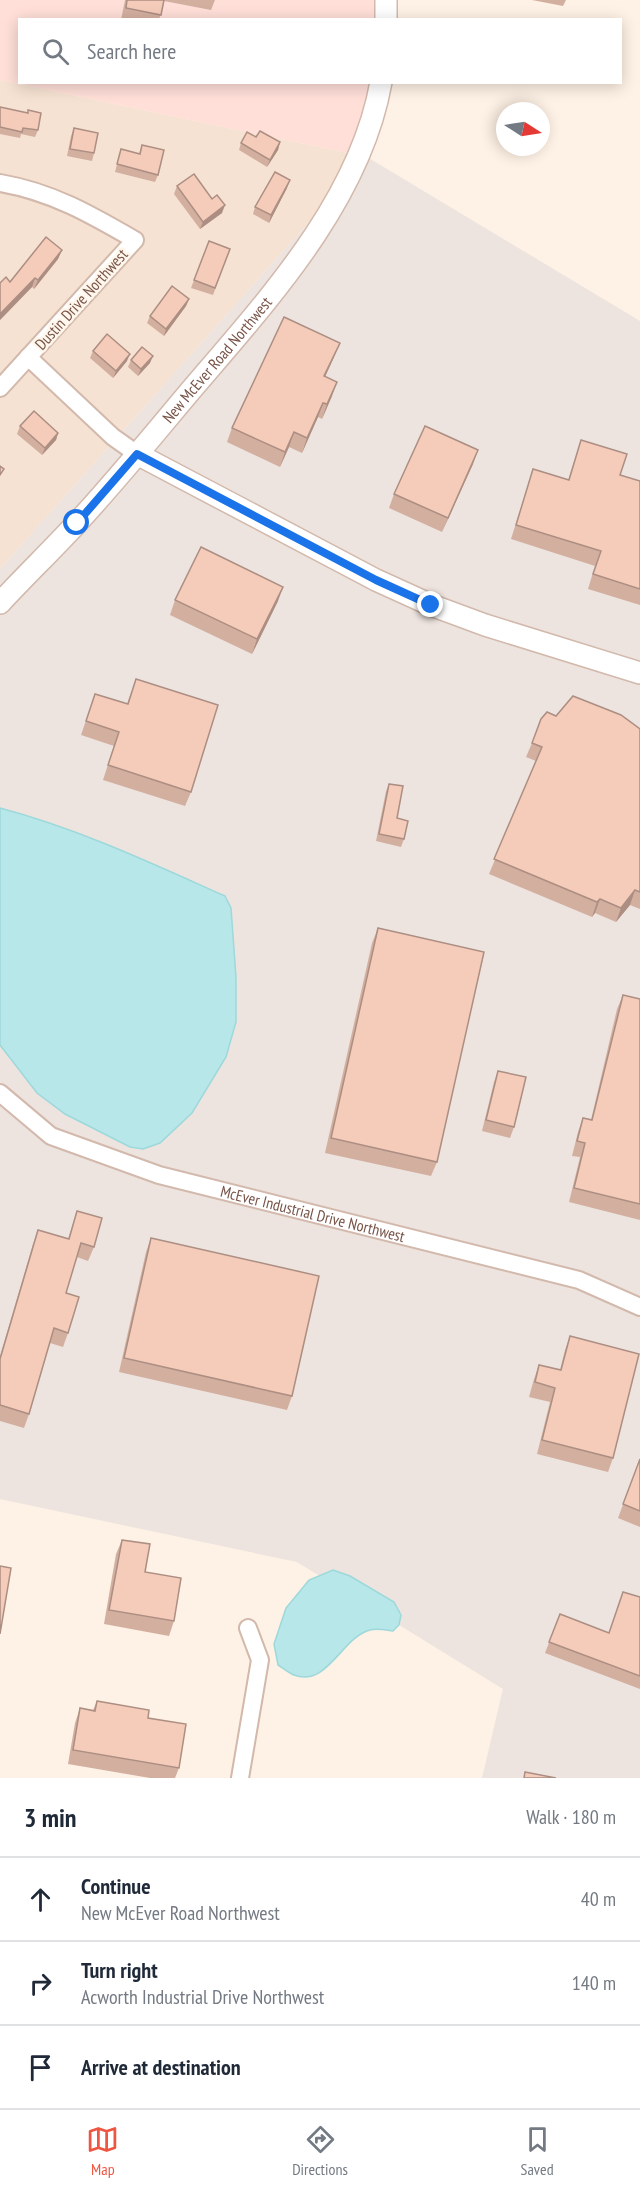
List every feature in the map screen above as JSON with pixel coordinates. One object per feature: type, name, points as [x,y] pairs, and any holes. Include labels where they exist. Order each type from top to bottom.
[{"type":"street","points":[[386,0],[386,18]]},
{"type":"street","name":"New McEver Road Northwest","points":[[0,603],[77,523],[272,294],[311,239],[354,166],[376,109],[381,84]]},
{"type":"street","name":"Dustin Drive Northwest","points":[[0,183],[35,190],[60,199],[135,240],[0,388]]},
{"type":"street","points":[[28,357],[113,437],[137,454],[376,580],[431,605],[485,625],[640,673]]},
{"type":"street","name":"McEver Industrial Drive Northwest","points":[[0,1093],[51,1136],[159,1175],[579,1280],[640,1307]]},
{"type":"street","points":[[240,1778],[260,1660],[248,1628]]},
{"type":"shaded area","points":[[0,0],[389,0],[387,18],[18,18],[18,84],[0,80]]},
{"type":"shaded area","points":[[0,80],[367,157],[0,569]]},
{"type":"shaded area","points":[[19,84],[378,84],[367,157]]},
{"type":"shaded area","points":[[367,157],[640,321],[640,1778],[482,1778],[503,1689],[297,1562],[0,1499],[0,569]]},
{"type":"water","points":[[0,808],[86,836],[142,859],[225,896],[231,908],[236,978],[236,1022],[226,1057],[192,1113],[160,1143],[143,1149],[130,1147],[65,1114],[37,1093],[0,1045]]},
{"type":"water","points":[[333,1570],[350,1576],[394,1602],[401,1615],[399,1625],[393,1631],[373,1629],[360,1634],[316,1674],[306,1677],[294,1675],[278,1665],[274,1644],[286,1608],[309,1580]]},
{"type":"building","points":[[127,0],[164,0],[161,15],[126,8]]},
{"type":"building","points":[[0,107],[28,113],[28,110],[41,113],[38,130],[23,128],[22,132],[0,127]]},
{"type":"building","points":[[74,128],[98,133],[94,153],[70,149]]},
{"type":"building","points":[[260,131],[280,142],[270,160],[241,143],[247,132],[256,137]]},
{"type":"building","points":[[142,145],[164,150],[158,175],[117,164],[121,149],[140,154]]},
{"type":"building","points":[[275,172],[290,180],[271,215],[255,207]]},
{"type":"building","points":[[194,174],[212,199],[217,195],[225,205],[203,222],[177,186]]},
{"type":"building","points":[[46,237],[62,250],[38,280],[35,278],[0,314],[0,283],[6,277],[10,282]]},
{"type":"building","points":[[209,241],[230,249],[215,288],[194,280]]},
{"type":"building","points":[[172,286],[189,299],[166,329],[150,316]]},
{"type":"building","points":[[284,317],[340,343],[324,376],[337,382],[327,404],[323,403],[307,438],[294,432],[285,452],[232,428]]},
{"type":"building","points":[[107,334],[130,354],[116,371],[93,351]]},
{"type":"building","points":[[142,347],[153,356],[141,369],[131,360]]},
{"type":"building","points":[[34,411],[58,433],[45,448],[20,426]]},
{"type":"building","points":[[425,426],[478,450],[448,518],[394,494]]},
{"type":"building","points":[[581,440],[627,454],[620,475],[640,481],[640,589],[593,574],[601,551],[516,525],[533,469],[569,480]]},
{"type":"building","points":[[201,547],[283,587],[257,639],[175,600]]},
{"type":"building","points":[[136,679],[218,705],[191,792],[108,765],[119,732],[86,721],[95,694],[128,704]]},
{"type":"building","points":[[573,696],[621,715],[640,729],[640,892],[635,890],[621,908],[600,899],[597,902],[494,859],[542,747],[532,743],[541,719],[547,712],[556,716]]},
{"type":"building","points":[[389,784],[403,786],[397,818],[408,821],[404,839],[379,834]]},
{"type":"building","points":[[378,928],[484,952],[437,1162],[331,1138]]},
{"type":"building","points":[[623,995],[640,999],[640,1204],[574,1188],[585,1143],[577,1141],[583,1118],[592,1120]]},
{"type":"building","points":[[498,1071],[526,1077],[514,1127],[486,1120]]},
{"type":"building","points":[[77,1211],[102,1218],[94,1247],[81,1243],[66,1293],[79,1297],[68,1333],[54,1328],[29,1414],[0,1405],[0,1359],[38,1230],[69,1239]]},
{"type":"building","points":[[151,1238],[319,1276],[292,1396],[124,1358]]},
{"type":"building","points":[[570,1336],[639,1354],[613,1458],[542,1440],[555,1388],[535,1382],[539,1365],[561,1370]]},
{"type":"building","points":[[640,1459],[640,1511],[623,1504]]},
{"type":"building","points":[[122,1540],[150,1544],[145,1572],[181,1578],[174,1621],[109,1610]]},
{"type":"building","points":[[0,1566],[11,1568],[0,1634]]},
{"type":"building","points":[[623,1592],[640,1597],[640,1676],[549,1642],[560,1614],[609,1633]]},
{"type":"building","points":[[97,1701],[149,1710],[148,1718],[186,1724],[179,1768],[73,1750],[80,1708],[95,1711]]},
{"type":"building","points":[[525,1772],[556,1778],[524,1778]]},
{"type":"route","points":[[77,523],[137,454],[376,580],[431,605]]}]
